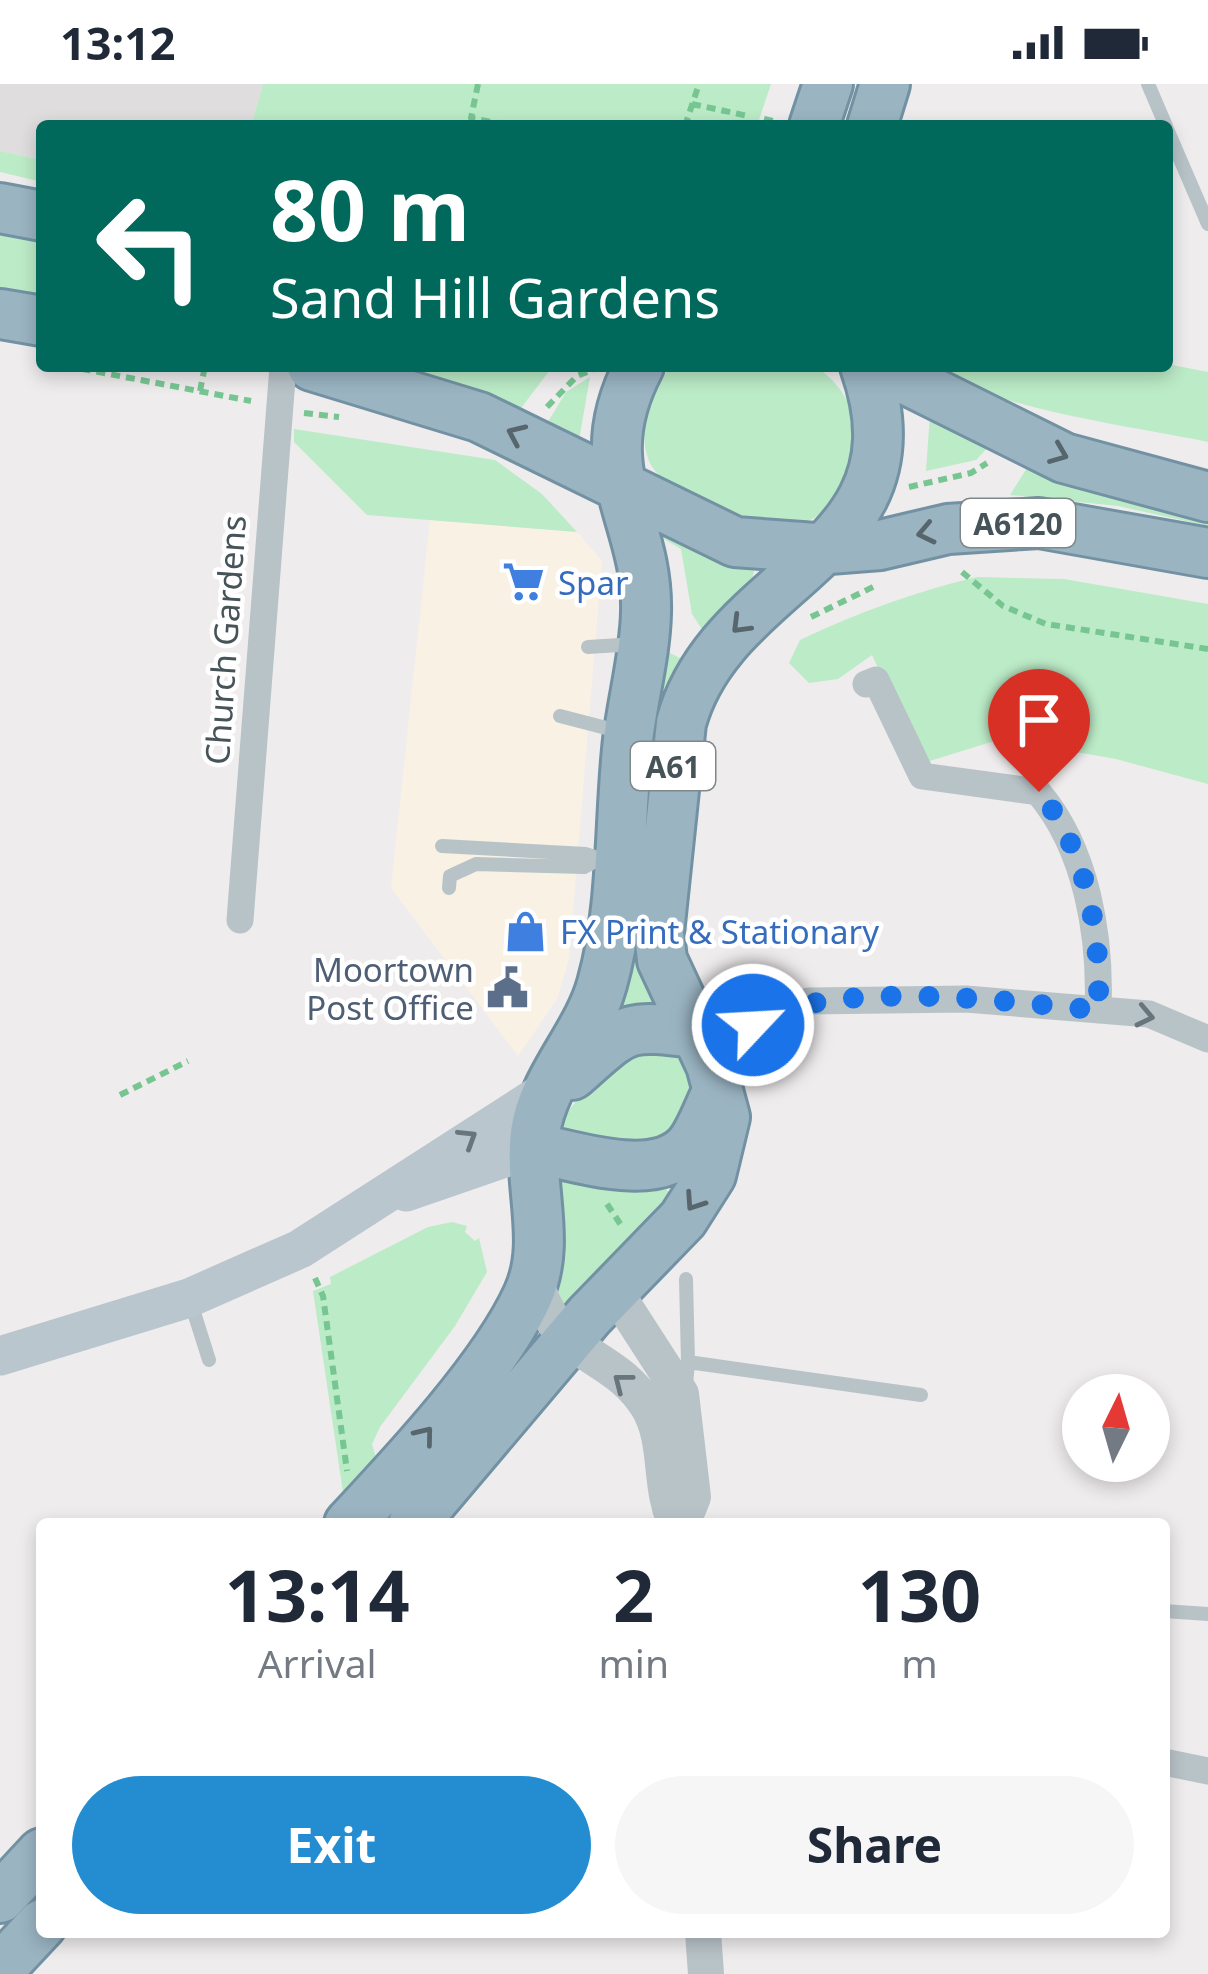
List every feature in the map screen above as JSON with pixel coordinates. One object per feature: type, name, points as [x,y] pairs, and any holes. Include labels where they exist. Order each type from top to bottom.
[{"type":"highway","points":[[799,120],[828,84]]},
{"type":"highway","points":[[874,120],[885,84]]},
{"type":"highway","points":[[0,208],[36,211]]},
{"type":"highway","points":[[0,314],[36,319]]},
{"type":"highway","points":[[332,372],[479,417],[735,542],[829,549],[855,516],[877,468],[880,412],[868,372]]},
{"type":"highway","points":[[621,485],[615,452],[618,418],[637,372]]},
{"type":"highway","name":"A6120","points":[[890,372],[1064,458],[1208,497]]},
{"type":"highway","name":"A61","points":[[552,1087],[602,985],[606,862],[643,643],[644,584],[621,485]]},
{"type":"highway","name":"A6120","points":[[829,549],[948,529],[1039,523],[1208,553]]},
{"type":"highway","name":"A61","points":[[698,1034],[669,980],[658,933],[681,722],[688,696],[718,649],[768,597],[829,549]]},
{"type":"highway","points":[[349,1501],[476,1372],[528,1297],[539,1249],[534,1148],[541,1109],[552,1087],[614,1035],[652,1028],[698,1034],[725,1117],[711,1175],[682,1219],[614,1289],[418,1518]]},
{"type":"highway","points":[[534,1148],[656,1163],[690,1145],[716,1094]]},
{"type":"highway","points":[[0,1898],[36,1859]]},
{"type":"highway","points":[[0,1969],[36,1930]]},
{"type":"main road","points":[[2,1350],[189,1298],[300,1249],[389,1197],[428,1162],[552,1087]]},
{"type":"main road","points":[[389,1197],[534,1148]]},
{"type":"street","points":[[0,198],[36,210]]},
{"type":"street","name":"Church Gardens","points":[[240,920],[284,372]]},
{"type":"street","points":[[866,684],[876,680],[922,776],[1039,792],[1059,816],[1080,869],[1094,930],[1098,1010]]},
{"type":"street","points":[[698,1034],[809,1001],[966,999],[1149,1014],[1208,1039]]},
{"type":"street","points":[[534,1277],[550,1323],[569,1342],[669,1411]]},
{"type":"street","points":[[614,1289],[672,1374],[669,1411],[693,1496],[682,1518]]},
{"type":"street","points":[[1170,1763],[1208,1772]]},
{"type":"street","points":[[704,1938],[706,1974]]},
{"type":"lane","points":[[1148,84],[1163,120]]},
{"type":"lane","points":[[1173,144],[1208,224]]},
{"type":"lane","points":[[588,647],[643,643]]},
{"type":"lane","points":[[560,716],[599,723],[628,736]]},
{"type":"lane","points":[[442,846],[586,854],[606,862]]},
{"type":"lane","points":[[448,888],[449,877],[476,864],[584,867],[606,862]]},
{"type":"lane","points":[[669,1411],[688,1362],[686,1279]]},
{"type":"lane","points":[[189,1298],[208,1360]]},
{"type":"lane","points":[[688,1362],[921,1395]]},
{"type":"lane","points":[[1170,1611],[1208,1614]]},
{"type":"path","points":[[476,120],[470,118],[478,84]]},
{"type":"path","points":[[687,120],[699,84]]},
{"type":"path","points":[[692,104],[748,116]]},
{"type":"path","points":[[764,119],[770,120]]},
{"type":"path","points":[[99,372],[235,395],[262,408]]},
{"type":"path","points":[[200,391],[204,372]]},
{"type":"path","points":[[546,410],[586,372]]},
{"type":"path","points":[[907,489],[971,472],[992,458]]},
{"type":"path","points":[[948,566],[965,562]]},
{"type":"path","points":[[962,572],[1003,606],[1046,624],[1208,649]]},
{"type":"path","points":[[803,621],[888,581]]},
{"type":"path","points":[[120,1095],[188,1061]]},
{"type":"path","points":[[313,1275],[323,1296],[349,1501]]},
{"type":"shaded area","points":[[0,84],[263,84],[253,120],[36,120],[36,159],[0,151]]},
{"type":"shaded area","points":[[430,520],[577,532],[602,561],[569,959],[557,999],[518,1056],[391,888]]},
{"type":"green space","points":[[263,84],[771,84],[759,120],[253,120]]},
{"type":"green space","points":[[0,151],[36,159],[36,181],[0,172]]},
{"type":"green space","points":[[0,227],[36,233],[36,302],[0,297]]},
{"type":"green space","points":[[1173,365],[1208,372],[1208,442],[1024,405],[958,381],[947,372],[1173,372]]},
{"type":"green space","points":[[394,372],[548,372],[515,416]]},
{"type":"green space","points":[[667,372],[822,372],[841,390],[853,419],[854,458],[838,494],[810,520],[774,525],[717,508],[671,484],[658,474],[645,449],[645,424]]},
{"type":"green space","points":[[590,377],[578,446],[543,430],[566,392]]},
{"type":"green space","points":[[930,414],[991,444],[976,460],[926,471]]},
{"type":"green space","points":[[294,429],[495,460],[542,494],[577,532],[367,515],[294,442]]},
{"type":"green space","points":[[1030,463],[1208,512],[1208,526],[1118,506],[1010,495]]},
{"type":"green space","points":[[646,520],[749,565],[754,572],[750,586],[703,631],[692,614],[681,549],[645,528]]},
{"type":"green space","points":[[977,577],[1064,579],[1208,604],[1208,784],[1116,759],[1001,739],[923,763],[872,655],[838,679],[809,683],[789,663],[800,640],[909,596]]},
{"type":"green space","points":[[658,647],[684,660],[669,691],[666,1000],[647,1020],[614,1009]]},
{"type":"green space","points":[[665,1042],[685,1059],[698,1103],[662,1154],[560,1135],[564,1117],[605,1063]]},
{"type":"green space","points":[[557,1164],[664,1186],[673,1198],[572,1306],[564,1305],[555,1284]]},
{"type":"green space","points":[[452,1222],[467,1226],[465,1232],[475,1241],[479,1238],[487,1272],[455,1326],[380,1427],[372,1444],[378,1465],[344,1499],[313,1291],[331,1284],[330,1277],[428,1227]]},
{"type":"place","name":"Spar","points":[[524,582]]},
{"type":"place","name":"FX Print & Stationary","points":[[526,931]]},
{"type":"place","name":"Moortown Post Office","points":[[508,988]]},
{"type":"route","points":[[753,1025],[749,1020],[809,1001],[966,999],[1098,1010],[1100,974],[1080,869],[1059,816],[1039,792]]}]
